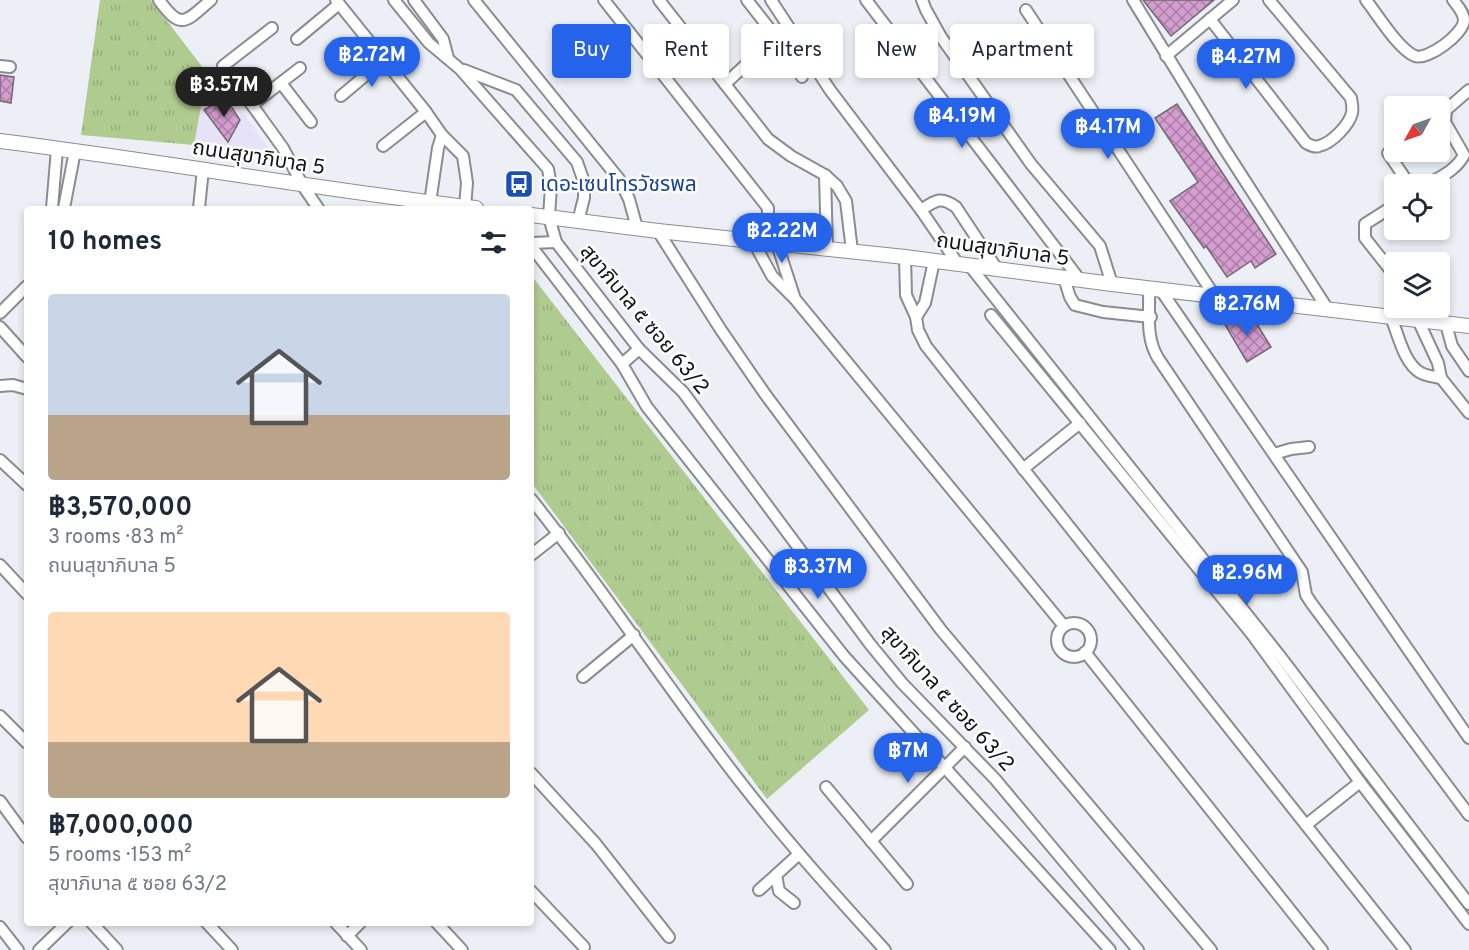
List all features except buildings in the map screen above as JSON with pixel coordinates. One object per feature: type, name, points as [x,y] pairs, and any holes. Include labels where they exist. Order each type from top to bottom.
[{"type":"main road","name":"ถนนสุขาภิบาล 5","points":[[0,141],[455,206]]},
{"type":"main road","name":"ถนนสุขาภิบาล 5","points":[[534,215],[658,231],[852,250],[1384,316]]},
{"type":"main road","name":"ถนนสุขาภิบาล 5","points":[[1426,318],[1446,324],[1469,326]]},
{"type":"street","points":[[159,0],[174,18],[186,21],[211,0]]},
{"type":"street","points":[[394,0],[429,43],[460,69],[548,169],[551,186],[549,217],[556,242],[534,244]]},
{"type":"street","points":[[414,0],[443,39],[448,58]]},
{"type":"street","points":[[474,0],[619,179],[629,199],[637,228]]},
{"type":"street","points":[[604,0],[768,208],[772,243],[795,299]]},
{"type":"street","points":[[659,0],[768,139],[791,156],[825,175],[837,186],[846,201],[852,250]]},
{"type":"street","points":[[747,0],[766,24]]},
{"type":"street","points":[[771,0],[831,90],[921,210],[1280,656],[1469,904]]},
{"type":"street","points":[[866,0],[1080,280]]},
{"type":"street","points":[[922,0],[941,37],[1031,164],[1100,246],[1112,284]]},
{"type":"street","points":[[1133,0],[1166,56],[1327,308]]},
{"type":"street","points":[[1166,56],[1233,0]]},
{"type":"street","points":[[1210,19],[1306,143],[1313,147],[1320,146],[1328,142],[1350,119],[1353,110],[1351,98],[1269,0]]},
{"type":"street","points":[[1366,0],[1410,54],[1425,57],[1445,45],[1461,29],[1464,21],[1462,13],[1453,0]]},
{"type":"street","points":[[297,39],[338,2],[385,59],[442,135],[463,156],[471,206]]},
{"type":"street","points":[[1026,10],[1214,295]]},
{"type":"street","points":[[272,28],[224,66],[284,148],[303,186],[317,206]]},
{"type":"street","points":[[340,96],[385,59]]},
{"type":"street","points":[[252,105],[300,68]]},
{"type":"street","points":[[460,69],[516,90],[577,162],[584,182],[584,198],[578,221]]},
{"type":"street","points":[[724,84],[741,69]]},
{"type":"street","points":[[281,83],[311,122]]},
{"type":"street","points":[[1445,174],[1460,163],[1464,155],[1445,122],[1446,110],[1469,90]]},
{"type":"street","points":[[383,146],[426,112]]},
{"type":"street","points":[[430,203],[442,135]]},
{"type":"street","points":[[52,206],[57,149]]},
{"type":"street","points":[[64,206],[75,151]]},
{"type":"street","points":[[199,206],[203,169]]},
{"type":"street","points":[[825,175],[827,248]]},
{"type":"street","points":[[921,210],[938,200],[947,200],[956,207],[997,269]]},
{"type":"street","points":[[1384,212],[1365,224],[1365,238],[1384,262]]},
{"type":"street","points":[[658,231],[765,394],[941,630],[1211,950]]},
{"type":"street","points":[[753,241],[772,276],[795,299],[1064,626]]},
{"type":"street","name":"สุขาภิบาล ๕ ซอย 63/2","points":[[556,242],[639,349],[683,392],[895,675],[995,779],[1138,950]]},
{"type":"street","points":[[534,248],[622,364],[647,407],[844,656],[1110,950]]},
{"type":"street","points":[[906,257],[906,295],[926,346],[1405,950]]},
{"type":"street","points":[[916,317],[925,303],[934,261]]},
{"type":"street","points":[[1065,278],[1070,297],[1075,305],[1103,312],[1150,317]]},
{"type":"street","points":[[1155,288],[1150,317],[1151,347],[1302,572],[1306,595],[1312,604],[1469,815]]},
{"type":"street","points":[[1155,288],[1274,454],[1469,738]]},
{"type":"street","points":[[0,313],[24,289]]},
{"type":"street","points":[[991,315],[1251,633],[1360,782],[1469,924]]},
{"type":"street","points":[[1391,318],[1406,356],[1415,369],[1423,374],[1441,378]]},
{"type":"street","points":[[1421,318],[1438,363],[1441,378],[1469,413]]},
{"type":"street","points":[[1446,324],[1452,346],[1469,371]]},
{"type":"street","points":[[0,327],[24,354]]},
{"type":"street","points":[[622,364],[639,349]]},
{"type":"street","points":[[0,386],[24,387]]},
{"type":"street","points":[[1023,469],[1080,423]]},
{"type":"street","points":[[1274,454],[1310,447]]},
{"type":"street","points":[[0,460],[24,482]]},
{"type":"street","points":[[534,503],[559,533],[725,761],[799,854],[885,950]]},
{"type":"street","points":[[534,553],[559,533]]},
{"type":"street","points":[[0,565],[24,591]]},
{"type":"street","points":[[1075,623],[1085,627],[1091,642],[1085,652],[1072,657],[1060,649],[1058,634],[1064,626],[1075,623]]},
{"type":"street","points":[[583,677],[634,635]]},
{"type":"street","points":[[1085,652],[1322,950]]},
{"type":"street","points":[[0,716],[24,740]]},
{"type":"street","points":[[870,841],[965,747]]},
{"type":"street","points":[[534,777],[597,844],[669,937]]},
{"type":"street","points":[[1306,825],[1360,782]]},
{"type":"street","points":[[826,787],[907,885]]},
{"type":"street","points":[[0,801],[24,834]]},
{"type":"street","points":[[759,890],[799,854]]},
{"type":"street","points":[[776,875],[779,891],[794,903]]},
{"type":"street","points":[[534,894],[584,947]]},
{"type":"street","points":[[39,950],[64,926]]},
{"type":"street","points":[[96,926],[117,950]]},
{"type":"street","points":[[210,926],[232,950]]},
{"type":"street","points":[[338,926],[361,950]]},
{"type":"street","points":[[347,936],[357,926]]},
{"type":"street","points":[[440,926],[462,950]]},
{"type":"street","points":[[0,927],[18,950]]},
{"type":"shaded area","points":[[207,73],[215,74],[272,153],[194,145]]},
{"type":"green space","points":[[100,0],[151,0],[207,73],[194,145],[81,135]]},
{"type":"green space","points":[[534,279],[869,710],[767,799],[534,486]]},
{"type":"place","name":"เดอะเซนโทรวัชรพล","points":[[519,184]]}]
